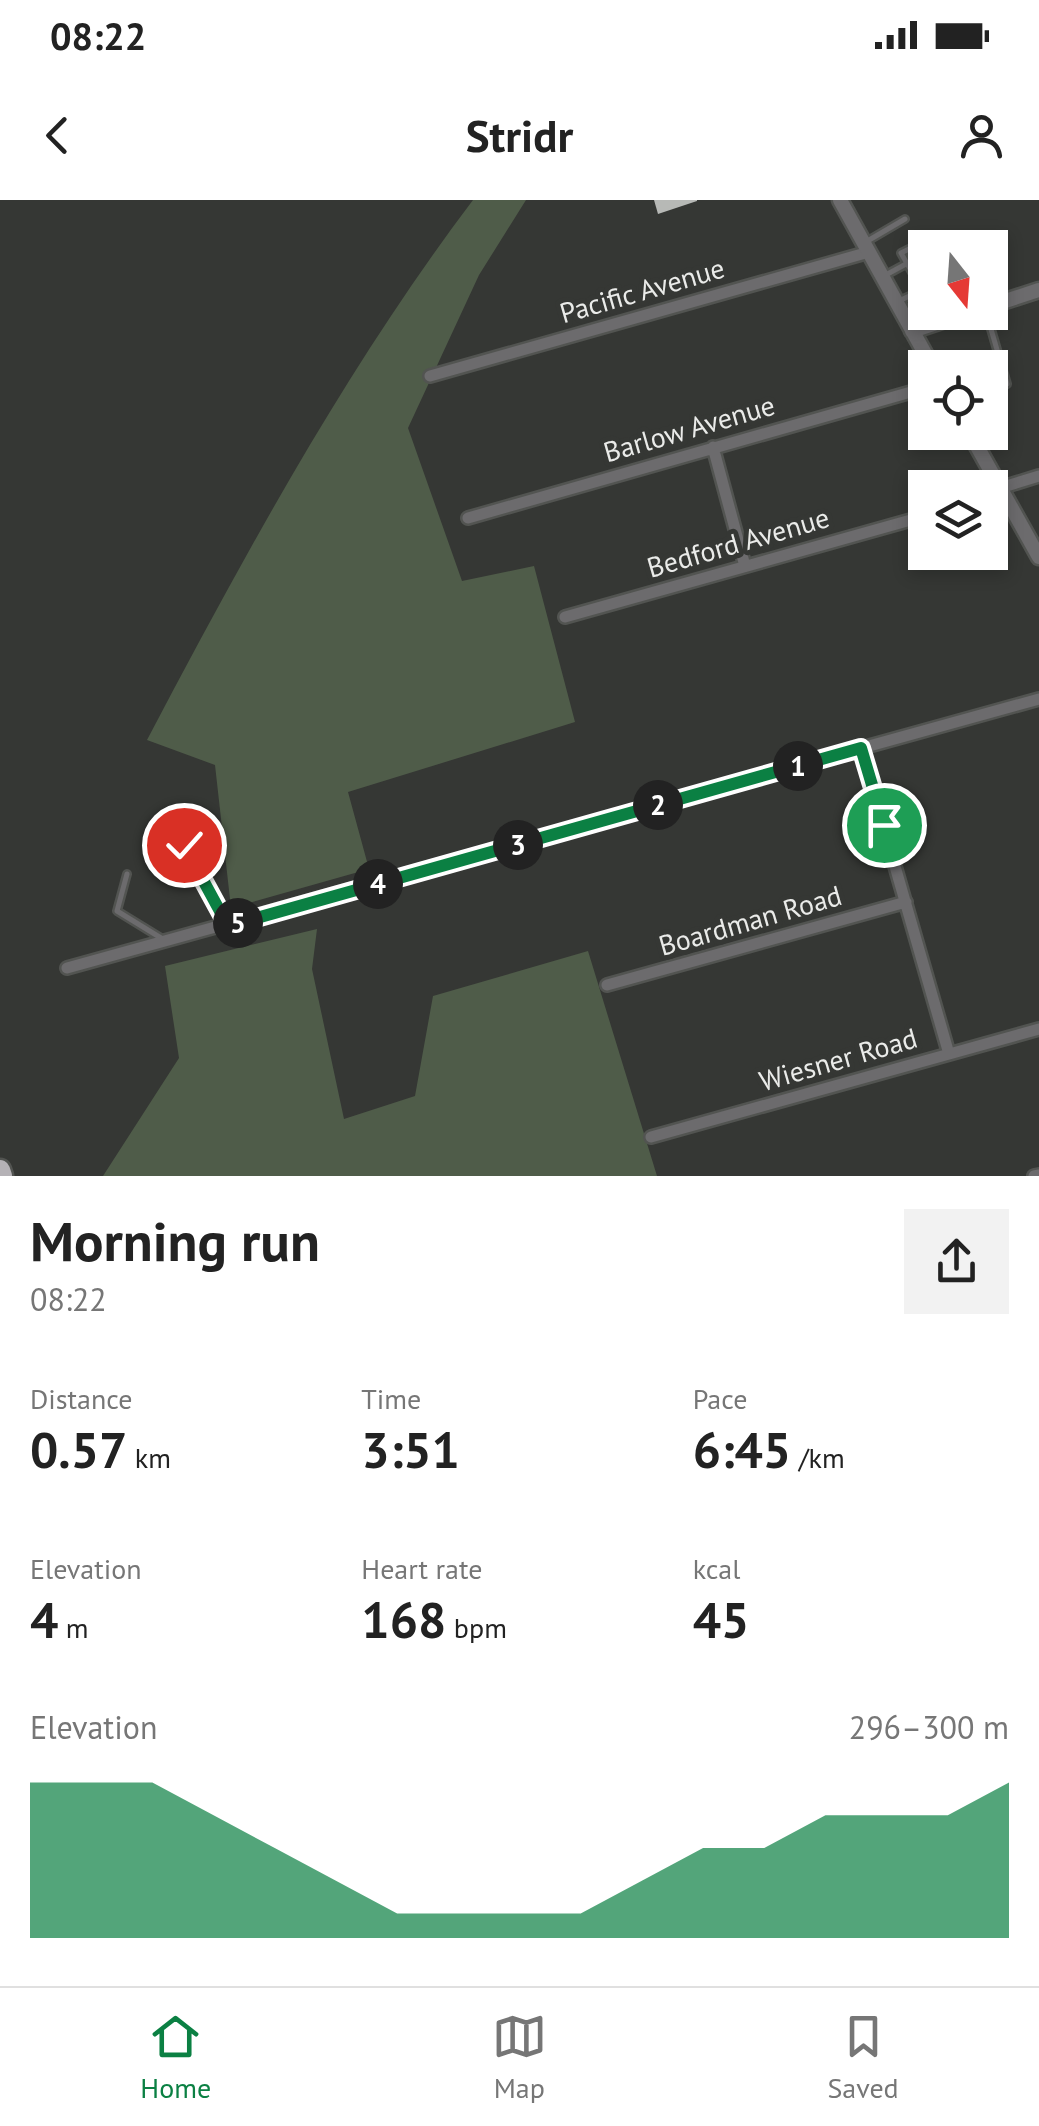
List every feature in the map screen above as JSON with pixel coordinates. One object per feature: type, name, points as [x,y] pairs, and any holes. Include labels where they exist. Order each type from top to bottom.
[{"type":"street","points":[[840,200],[922,350]]},
{"type":"street","name":"Pacific Avenue","points":[[430,376],[866,248]]},
{"type":"street","points":[[1008,300],[1039,290]]},
{"type":"street","name":"Barlow Avenue","points":[[468,518],[908,393]]},
{"type":"street","points":[[713,447],[746,566]]},
{"type":"street","points":[[1008,489],[1039,476]]},
{"type":"street","points":[[1008,509],[1039,557]]},
{"type":"street","name":"Bedford Avenue","points":[[565,617],[908,521]]},
{"type":"street","points":[[67,968],[1039,699]]},
{"type":"street","points":[[861,748],[949,1054]]},
{"type":"street","name":"Boardman Road","points":[[607,986],[906,902]]},
{"type":"street","name":"Wiesner Road","points":[[650,1137],[1039,1029]]},
{"type":"lane","points":[[866,248],[904,219]]},
{"type":"lane","points":[[908,250],[900,254],[908,267]]},
{"type":"lane","points":[[882,277],[906,264]]},
{"type":"lane","points":[[897,302],[908,298]]},
{"type":"lane","points":[[176,826],[228,926]]},
{"type":"lane","points":[[127,874],[117,910],[168,942]]},
{"type":"green space","points":[[473,200],[526,200],[479,275],[408,428],[462,581],[534,566],[575,722],[348,792],[369,869],[231,908],[215,765],[147,740],[299,463],[382,329]]},
{"type":"green space","points":[[317,929],[312,969],[344,1119],[415,1096],[433,996],[588,951],[657,1176],[103,1176],[179,1058],[165,966]]},
{"type":"building","points":[[654,200],[697,200],[697,201],[658,214]]},
{"type":"route","points":[[184,845],[228,926],[861,748],[884,825]]}]
